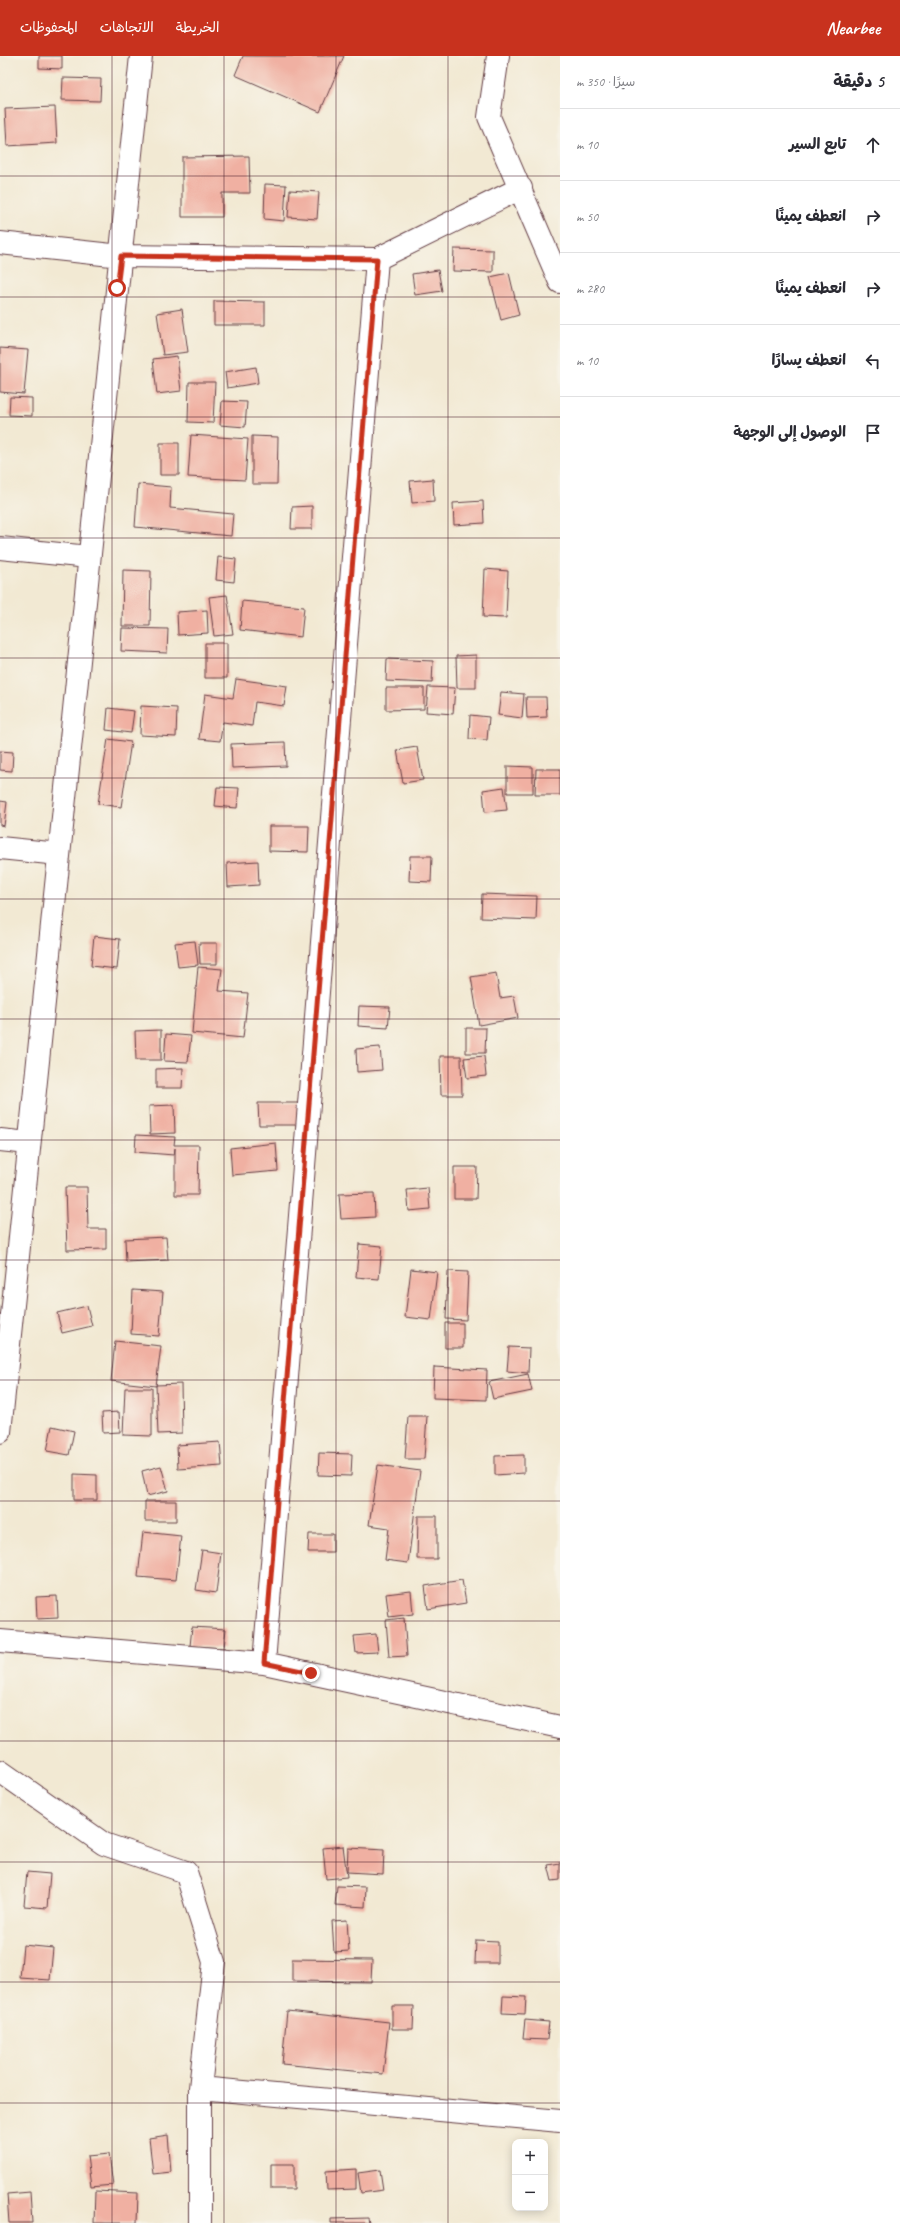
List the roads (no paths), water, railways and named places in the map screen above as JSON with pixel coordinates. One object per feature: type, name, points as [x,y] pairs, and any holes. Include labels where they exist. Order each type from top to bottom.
[{"type":"street","points":[[0,1432],[141,56]]},
{"type":"street","points":[[498,56],[489,117],[521,188],[560,282]]},
{"type":"street","points":[[0,243],[121,256],[377,259],[521,188]]},
{"type":"street","points":[[264,1663],[377,259]]},
{"type":"street","points":[[0,548],[89,558]]},
{"type":"street","points":[[0,848],[59,854]]},
{"type":"street","points":[[0,1140],[29,1143]]},
{"type":"street","points":[[0,1641],[264,1663],[560,1727]]},
{"type":"street","points":[[0,1771],[104,1844],[186,1872],[214,1962],[200,2088],[200,2223]]},
{"type":"street","points":[[200,2088],[560,2121]]}]
